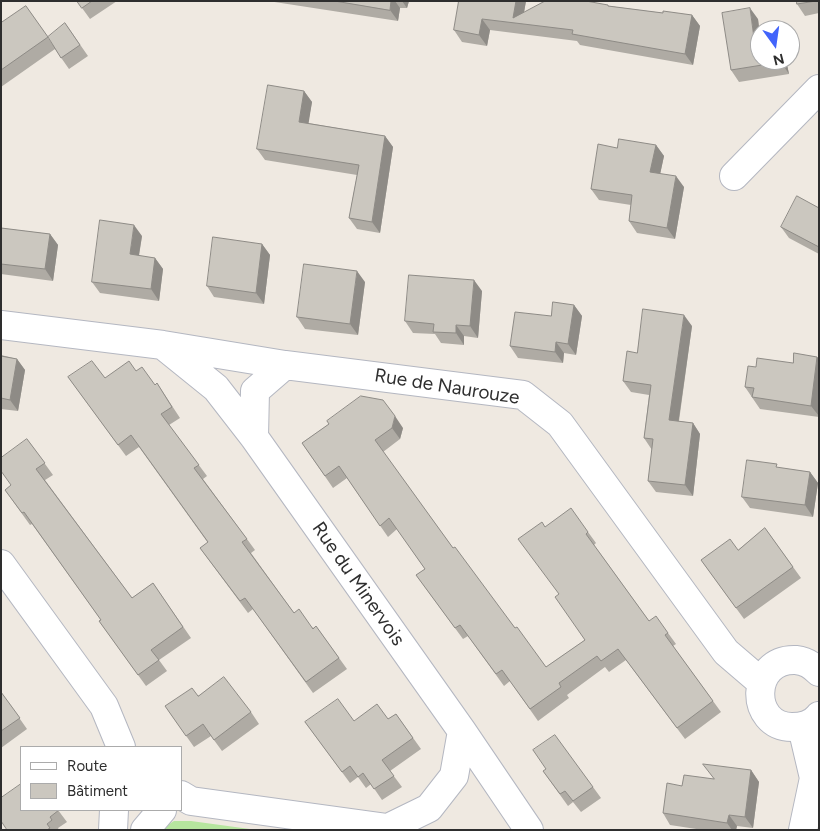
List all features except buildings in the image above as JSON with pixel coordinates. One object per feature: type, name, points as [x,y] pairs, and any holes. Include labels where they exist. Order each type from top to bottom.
[{"type":"street","points":[[734,176],[819,89]]},
{"type":"street","name":"Rue de Naurouze","points":[[1,324],[523,395],[560,424],[726,652],[761,682]]},
{"type":"street","name":"Rue du Minervois","points":[[163,345],[216,388],[254,437],[530,830]]},
{"type":"street","points":[[254,437],[255,391],[285,364]]},
{"type":"street","points":[[1,564],[104,706],[121,746]]},
{"type":"street","points":[[803,830],[814,778],[810,721],[784,727],[768,717],[760,700],[761,682],[768,671],[777,664],[789,660],[817,664]]},
{"type":"street","points":[[182,796],[191,801],[395,829],[429,808],[454,776],[462,731]]},
{"type":"street","points":[[113,830],[114,811]]},
{"type":"street","points":[[145,830],[161,811]]},
{"type":"green space","points":[[174,821],[191,821],[257,830],[160,830]]}]
